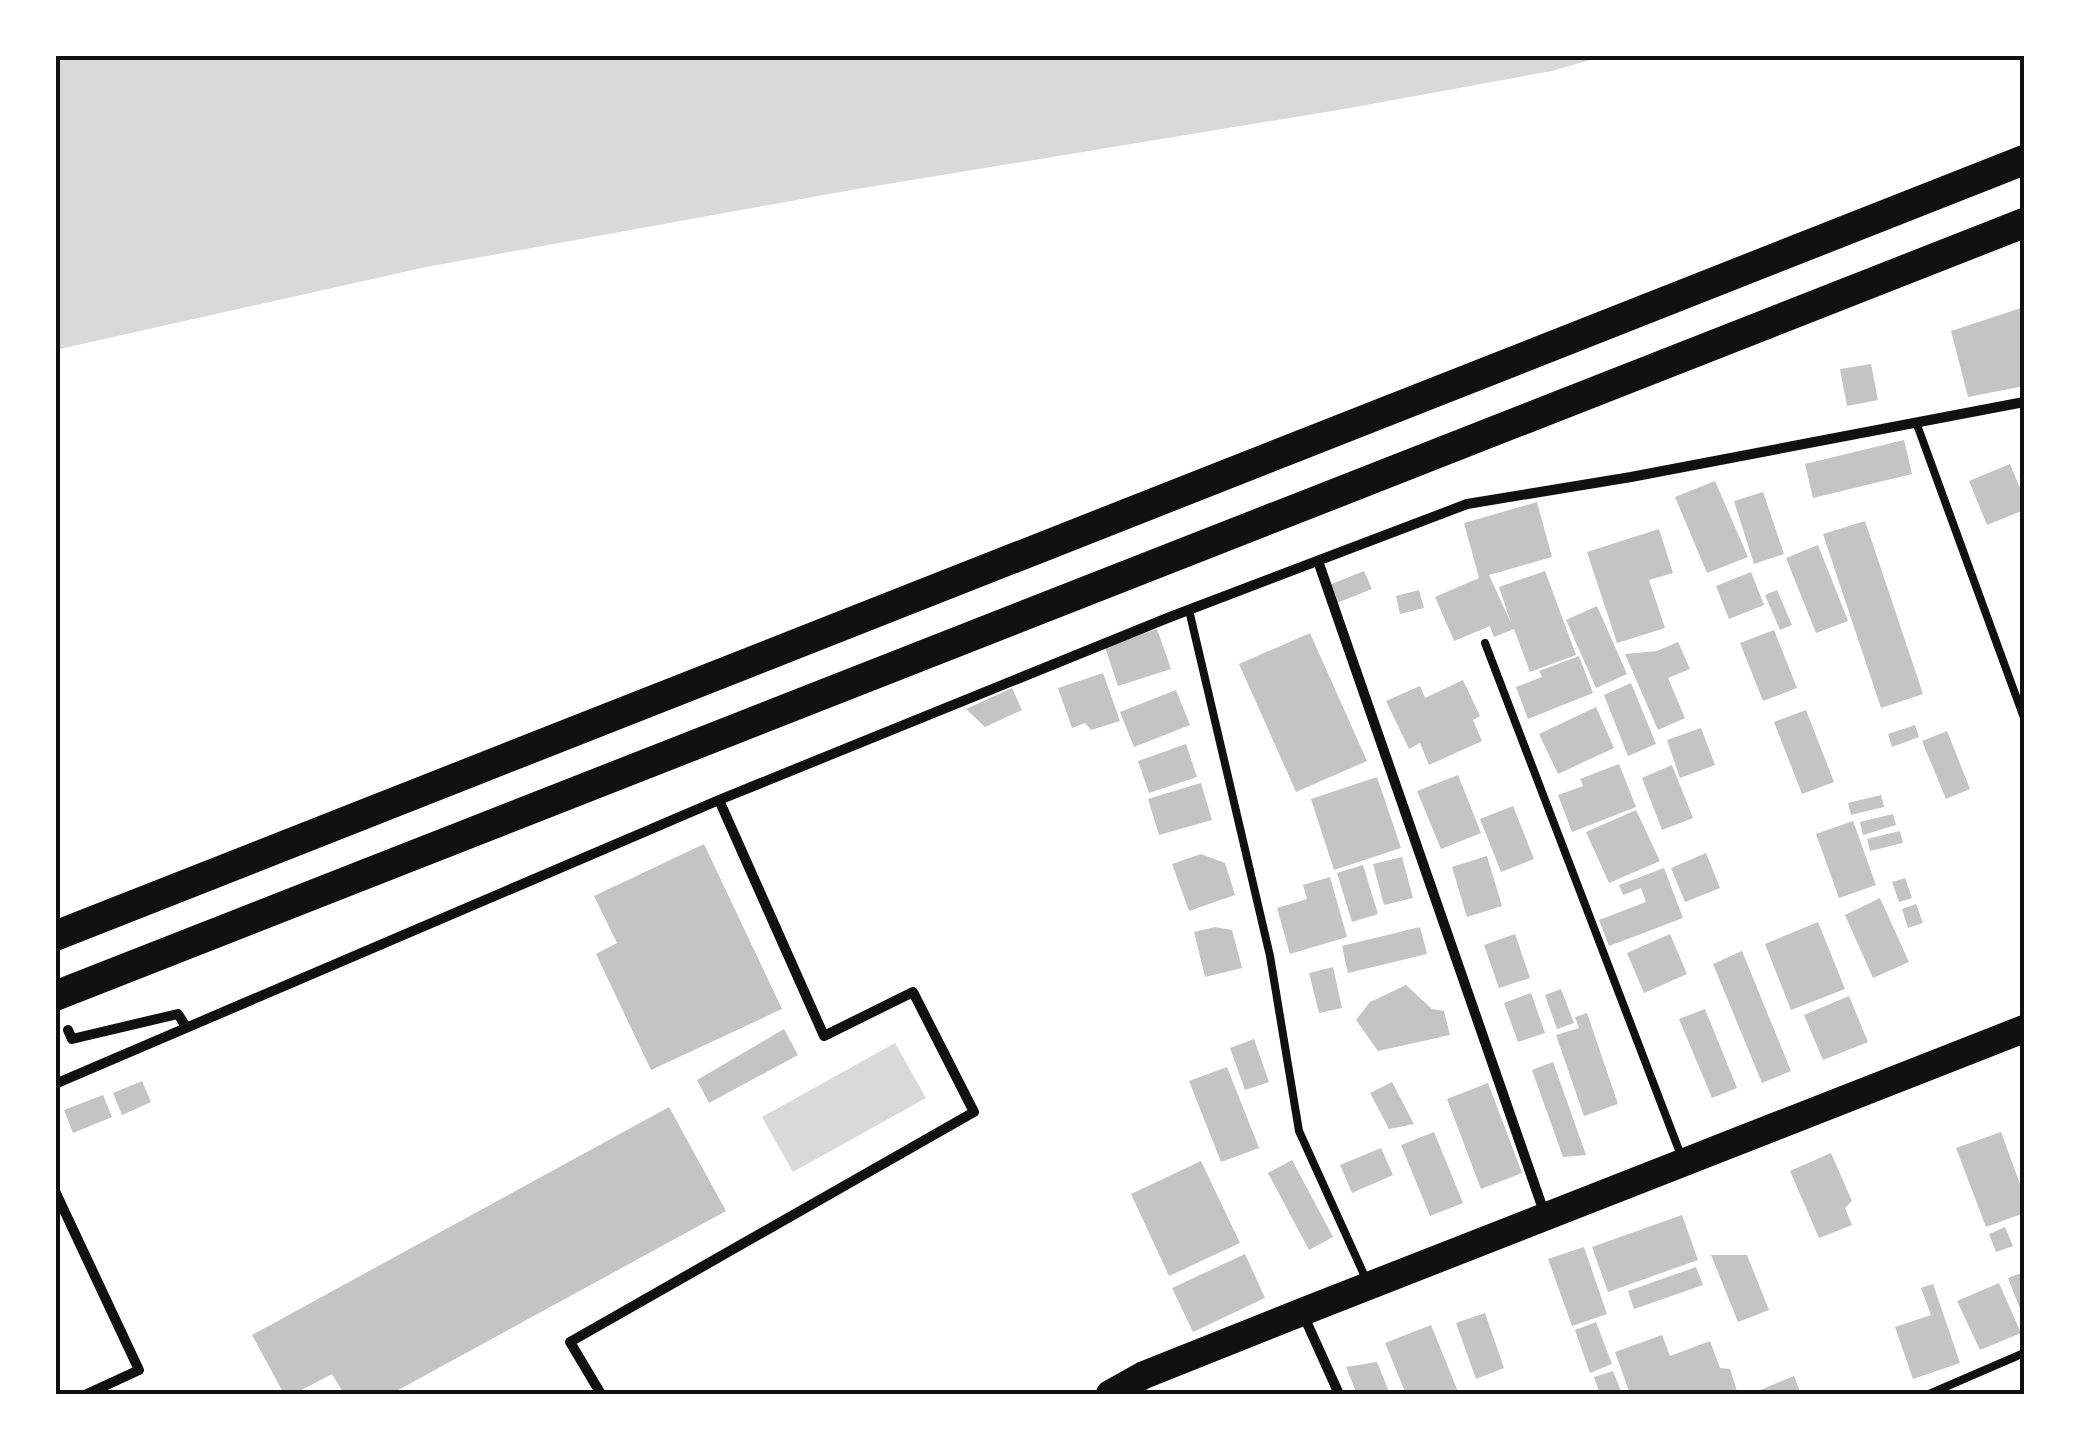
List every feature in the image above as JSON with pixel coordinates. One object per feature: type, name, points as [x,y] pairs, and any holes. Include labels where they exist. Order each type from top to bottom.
[{"type":"highway","points":[[55,936],[2024,160]]},
{"type":"highway","points":[[55,996],[2024,223]]},
{"type":"highway","points":[[1110,1394],[1144,1375],[2024,1029]]},
{"type":"street","points":[[55,1084],[719,800],[1189,610],[1467,504],[2024,402]]},
{"type":"street","points":[[1318,562],[1545,1216]]},
{"type":"street","points":[[601,1394],[570,1342],[974,1112],[914,992],[824,1036],[719,800]]},
{"type":"street","points":[[68,1030],[72,1040],[178,1014],[186,1027]]},
{"type":"street","points":[[55,1191],[140,1370],[86,1394]]},
{"type":"street","points":[[1302,1312],[1339,1394]]},
{"type":"lane","points":[[1916,422],[2024,718]]},
{"type":"lane","points":[[1189,610],[1270,956],[1298,1131],[1369,1286]]},
{"type":"lane","points":[[1485,643],[1684,1162]]},
{"type":"lane","points":[[1929,1394],[2024,1353]]},
{"type":"shaded area","points":[[55,55],[1607,55],[1552,71],[1344,109],[857,189],[426,267],[55,350]]},
{"type":"shaded area","points":[[895,1043],[926,1098],[793,1172],[762,1117]]},
{"type":"building","points":[[2024,307],[2024,386],[1968,397],[1951,331]]},
{"type":"building","points":[[1871,364],[1878,400],[1847,406],[1840,369]]},
{"type":"building","points":[[1904,440],[1912,474],[1813,498],[1805,464]]},
{"type":"building","points":[[2010,464],[2024,498],[2024,510],[1987,525],[1969,481]]},
{"type":"building","points":[[1715,481],[1748,557],[1707,573],[1675,497]]},
{"type":"building","points":[[1763,492],[1784,554],[1754,564],[1734,501]]},
{"type":"building","points":[[1537,502],[1552,557],[1489,575],[1511,623],[1499,587],[1545,571],[1576,655],[1530,672],[1514,629],[1494,637],[1490,626],[1454,641],[1435,597],[1479,578],[1464,523]]},
{"type":"building","points":[[1865,521],[1923,694],[1881,708],[1823,534]]},
{"type":"building","points":[[1659,529],[1673,573],[1649,580],[1665,628],[1617,643],[1587,552]]},
{"type":"building","points":[[1818,545],[1848,621],[1816,633],[1786,558]]},
{"type":"building","points":[[1364,571],[1372,589],[1337,603],[1329,585]]},
{"type":"building","points":[[1751,572],[1764,605],[1729,619],[1716,586]]},
{"type":"building","points":[[1419,590],[1424,608],[1400,614],[1396,596]]},
{"type":"building","points":[[1777,590],[1792,625],[1780,630],[1765,595]]},
{"type":"building","points":[[1597,606],[1627,674],[1596,688],[1566,620]]},
{"type":"building","points":[[1157,629],[1171,669],[1118,686],[1105,647]]},
{"type":"building","points":[[1774,630],[1797,688],[1763,701],[1740,643]]},
{"type":"building","points":[[1310,633],[1367,761],[1296,792],[1239,664]]},
{"type":"building","points":[[1678,642],[1690,669],[1668,678],[1685,718],[1658,730],[1625,654],[1657,651]]},
{"type":"building","points":[[1579,656],[1593,693],[1528,719],[1516,687],[1542,677],[1539,671]]},
{"type":"building","points":[[1103,673],[1120,721],[1091,730],[1085,723],[1072,728],[1058,688]]},
{"type":"building","points":[[1463,680],[1480,716],[1473,720],[1482,741],[1429,765],[1420,743],[1409,749],[1386,701],[1420,686],[1425,698]]},
{"type":"building","points":[[1631,683],[1656,744],[1628,756],[1604,695]]},
{"type":"building","points":[[1012,688],[1022,710],[985,727],[966,709]]},
{"type":"building","points":[[1176,690],[1190,725],[1134,747],[1120,712]]},
{"type":"building","points":[[1596,707],[1614,748],[1558,774],[1539,734]]},
{"type":"building","points":[[1806,710],[1834,782],[1802,794],[1774,722]]},
{"type":"building","points":[[1915,725],[1919,737],[1892,747],[1888,734]]},
{"type":"building","points":[[1701,728],[1715,765],[1680,778],[1667,740]]},
{"type":"building","points":[[1947,731],[1970,789],[1946,799],[1922,741]]},
{"type":"building","points":[[1186,744],[1197,777],[1149,793],[1138,761]]},
{"type":"building","points":[[1619,764],[1636,807],[1572,832],[1558,795],[1583,786],[1580,779]]},
{"type":"building","points":[[1672,765],[1693,818],[1662,830],[1642,778]]},
{"type":"building","points":[[1458,775],[1481,833],[1441,849],[1417,791]]},
{"type":"building","points":[[1377,777],[1401,848],[1334,870],[1311,799]]},
{"type":"building","points":[[1201,783],[1212,820],[1159,835],[1148,799]]},
{"type":"building","points":[[1881,795],[1884,807],[1851,815],[1848,803]]},
{"type":"building","points":[[1513,806],[1534,859],[1501,872],[1480,819]]},
{"type":"building","points":[[1636,810],[1660,861],[1609,883],[1586,832]]},
{"type":"building","points":[[1893,814],[1896,825],[1863,835],[1860,822]]},
{"type":"building","points":[[1853,821],[1876,885],[1839,898],[1816,834]]},
{"type":"building","points":[[1900,831],[1903,843],[1870,851],[1867,839]]},
{"type":"building","points":[[704,844],[782,1009],[651,1070],[596,954],[617,943],[594,896]]},
{"type":"building","points":[[1706,853],[1720,888],[1685,902],[1671,868]]},
{"type":"building","points":[[1201,854],[1225,863],[1235,895],[1189,911],[1172,864]]},
{"type":"building","points":[[1487,856],[1502,906],[1467,917],[1452,867]]},
{"type":"building","points":[[1402,857],[1413,898],[1384,905],[1373,864]]},
{"type":"building","points":[[1363,865],[1378,914],[1352,922],[1337,873]]},
{"type":"building","points":[[1664,868],[1683,918],[1609,946],[1599,920],[1646,902],[1641,888],[1623,895],[1619,885]]},
{"type":"building","points":[[1330,877],[1347,937],[1290,954],[1277,908],[1307,899],[1303,885]]},
{"type":"building","points":[[1905,878],[1912,898],[1899,902],[1892,882]]},
{"type":"building","points":[[1880,898],[1909,962],[1873,978],[1845,915]]},
{"type":"building","points":[[1916,904],[1923,923],[1908,928],[1902,909]]},
{"type":"building","points":[[1818,922],[1845,989],[1791,1010],[1765,944]]},
{"type":"building","points":[[1215,927],[1232,930],[1242,968],[1205,977],[1194,932]]},
{"type":"building","points":[[1420,927],[1427,954],[1348,973],[1342,946]]},
{"type":"building","points":[[1515,934],[1530,978],[1499,988],[1484,945]]},
{"type":"building","points":[[1670,934],[1687,974],[1644,993],[1627,953]]},
{"type":"building","points":[[1742,951],[1791,1071],[1762,1083],[1713,964]]},
{"type":"building","points":[[1333,967],[1342,1008],[1319,1013],[1309,973]]},
{"type":"building","points":[[1406,985],[1432,1009],[1444,1011],[1450,1035],[1378,1051],[1356,1020],[1370,1002]]},
{"type":"building","points":[[1561,989],[1574,1023],[1557,1029],[1545,995]]},
{"type":"building","points":[[1531,993],[1545,1033],[1518,1042],[1504,1003]]},
{"type":"building","points":[[1849,996],[1868,1042],[1823,1060],[1804,1015]]},
{"type":"building","points":[[1705,1009],[1737,1088],[1712,1098],[1679,1019]]},
{"type":"building","points":[[1587,1013],[1618,1104],[1584,1116],[1556,1035],[1579,1028],[1575,1017]]},
{"type":"building","points":[[784,1029],[798,1055],[709,1103],[697,1080]]},
{"type":"building","points":[[1254,1039],[1269,1082],[1245,1090],[1230,1048]]},
{"type":"building","points":[[1553,1062],[1586,1155],[1563,1157],[1532,1070]]},
{"type":"building","points":[[1227,1067],[1259,1148],[1221,1162],[1189,1081]]},
{"type":"building","points":[[142,1081],[151,1102],[122,1115],[113,1093]]},
{"type":"building","points":[[1392,1082],[1414,1124],[1389,1129],[1370,1093]]},
{"type":"building","points":[[1488,1083],[1522,1173],[1481,1189],[1447,1099]]},
{"type":"building","points":[[103,1095],[112,1117],[73,1133],[64,1110]]},
{"type":"building","points":[[669,1107],[726,1211],[391,1394],[344,1394],[332,1374],[294,1394],[284,1394],[252,1335]]},
{"type":"building","points":[[1434,1132],[1463,1203],[1430,1216],[1401,1145]]},
{"type":"building","points":[[2001,1132],[2024,1195],[2024,1213],[1986,1227],[1956,1148]]},
{"type":"building","points":[[1381,1148],[1393,1175],[1352,1193],[1340,1165]]},
{"type":"building","points":[[1831,1153],[1852,1201],[1845,1208],[1852,1225],[1819,1238],[1790,1171]]},
{"type":"building","points":[[1292,1160],[1333,1237],[1309,1250],[1268,1173]]},
{"type":"building","points":[[1201,1161],[1240,1243],[1169,1276],[1131,1194]]},
{"type":"building","points":[[1682,1215],[1698,1260],[1608,1292],[1592,1247]]},
{"type":"building","points":[[2005,1227],[2013,1246],[1996,1252],[1989,1234]]},
{"type":"building","points":[[1584,1247],[1607,1314],[1572,1326],[1548,1259]]},
{"type":"building","points":[[1245,1254],[1265,1298],[1193,1332],[1172,1288]]},
{"type":"building","points":[[1711,1255],[1747,1255],[1769,1310],[1738,1322]]},
{"type":"building","points":[[1696,1267],[1703,1285],[1634,1309],[1628,1291]]},
{"type":"building","points":[[2024,1272],[2024,1319],[2008,1278]]},
{"type":"building","points":[[1999,1283],[2021,1333],[1980,1350],[1957,1301]]},
{"type":"building","points":[[1933,1284],[1960,1363],[1913,1379],[1895,1327],[1931,1315],[1921,1288]]},
{"type":"building","points":[[1485,1313],[1504,1368],[1476,1379],[1456,1323]]},
{"type":"building","points":[[1596,1322],[1612,1364],[1590,1373],[1575,1330]]},
{"type":"building","points":[[1431,1325],[1459,1394],[1406,1394],[1385,1343]]},
{"type":"building","points":[[1662,1335],[1670,1356],[1710,1341],[1720,1368],[1730,1369],[1738,1394],[1630,1394],[1615,1352]]},
{"type":"building","points":[[1377,1362],[1390,1394],[1357,1394],[1346,1367]]},
{"type":"building","points":[[1613,1371],[1622,1394],[1600,1394],[1594,1377]]},
{"type":"building","points":[[1794,1376],[1801,1394],[1750,1394]]}]
